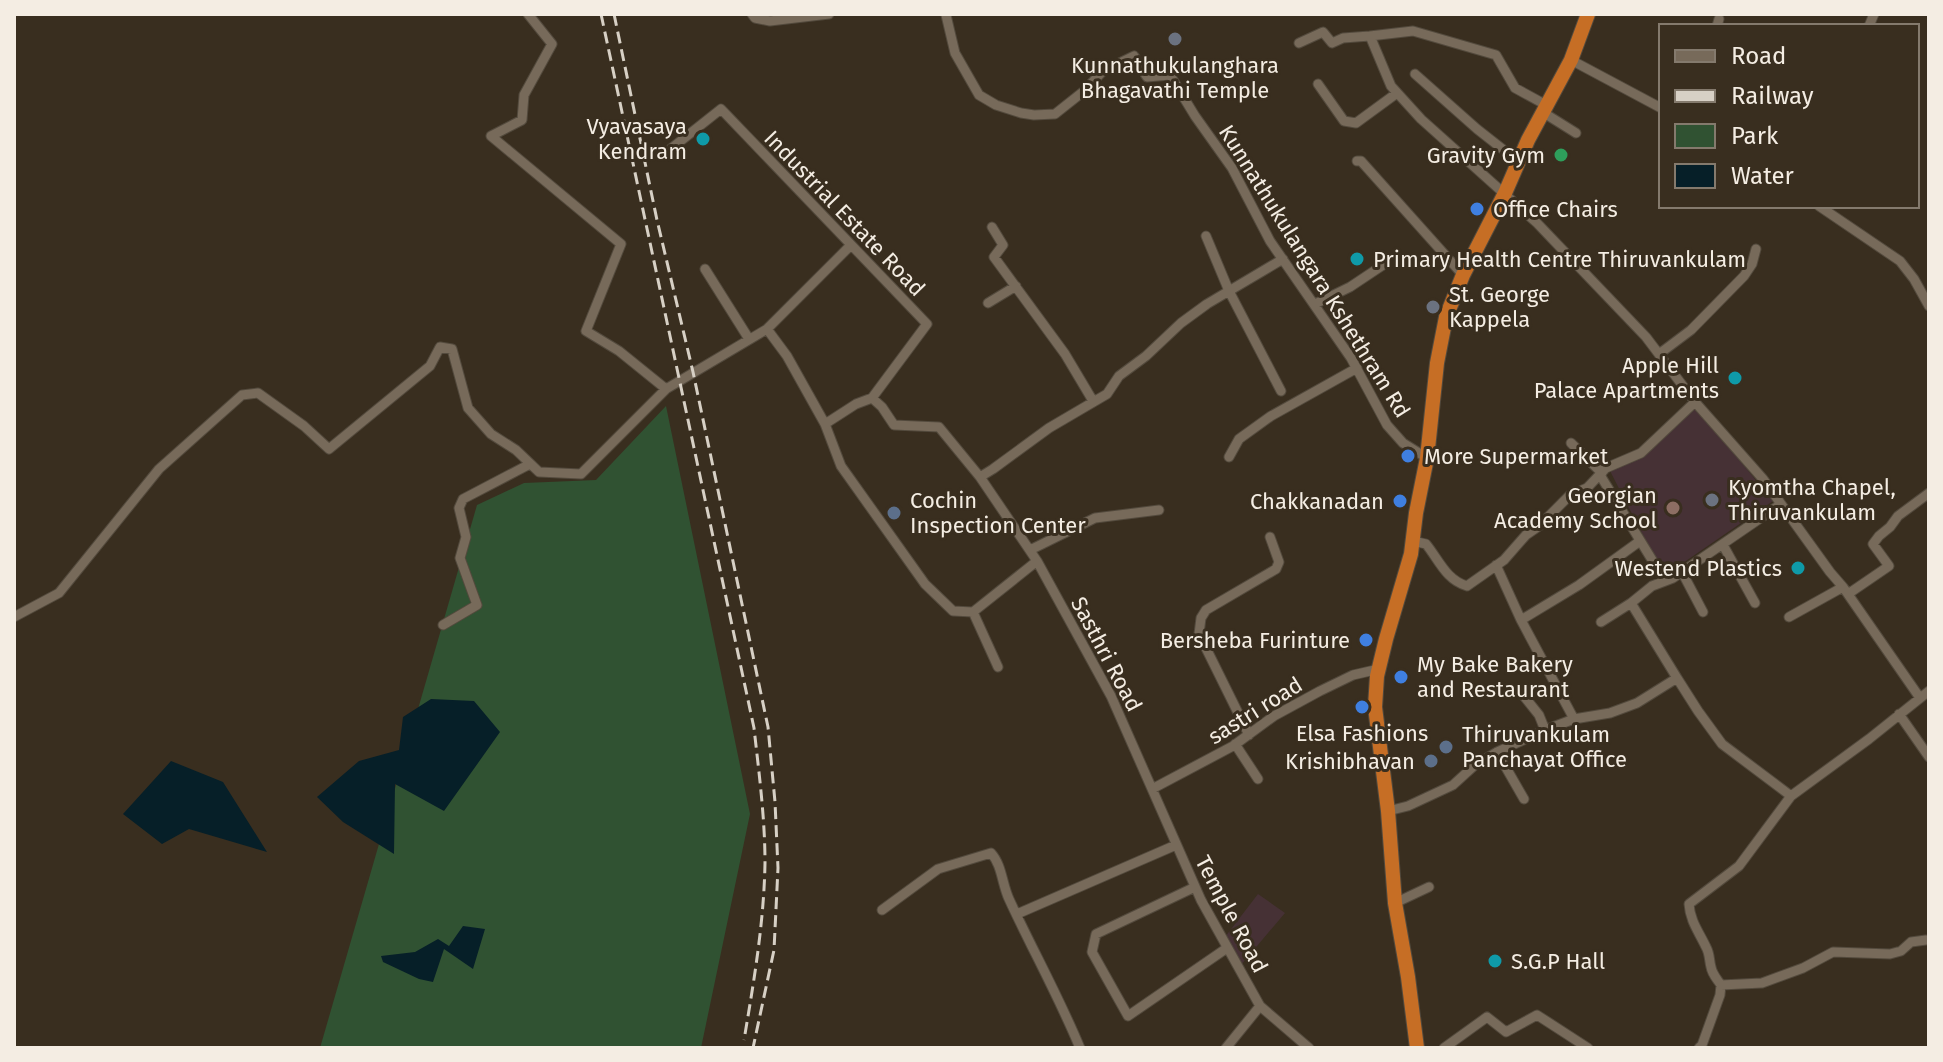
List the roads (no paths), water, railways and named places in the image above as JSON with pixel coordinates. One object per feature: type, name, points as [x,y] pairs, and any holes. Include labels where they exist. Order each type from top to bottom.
[{"type":"highway","points":[[1417,1048],[1395,903],[1375,707],[1379,669],[1408,569],[1446,317],[1528,140],[1571,60],[1588,14]]},
{"type":"street","points":[[528,14],[552,44],[524,95],[522,120],[491,136],[621,244],[586,331],[619,351],[666,389]]},
{"type":"street","points":[[752,14],[755,18],[770,21],[829,14]]},
{"type":"street","name":"Kunnathukulangara Kshethram Rd","points":[[947,14],[955,53],[979,95],[996,105],[1021,113],[1055,114],[1103,71],[1134,56],[1147,77],[1170,75],[1232,168],[1270,241],[1357,368],[1387,425],[1403,443],[1427,458]]},
{"type":"street","points":[[1299,43],[1323,32],[1332,43],[1343,38],[1401,31],[1453,41],[1496,55],[1515,88],[1576,133]]},
{"type":"street","points":[[1370,36],[1391,86],[1397,93],[1421,119],[1537,223],[1646,337],[1695,402],[1763,479],[1920,698]]},
{"type":"street","points":[[1571,60],[1659,107]]},
{"type":"street","points":[[1415,74],[1519,162]]},
{"type":"street","points":[[1318,84],[1344,121],[1356,123],[1397,93]]},
{"type":"street","name":"Industrial Estate Road","points":[[668,151],[721,109],[927,324],[872,398]]},
{"type":"street","points":[[1357,161],[1361,161],[1463,275]]},
{"type":"street","points":[[1822,208],[1900,261],[1929,306]]},
{"type":"street","points":[[992,227],[1003,245],[994,257],[1065,354],[1093,401]]},
{"type":"street","points":[[1206,236],[1229,291],[1281,391]]},
{"type":"street","points":[[14,617],[59,593],[159,469],[242,395],[258,393],[304,426],[329,449],[430,366],[440,347],[452,349],[468,408],[491,434],[516,450],[539,472],[581,474],[666,389],[767,329],[851,245]]},
{"type":"street","points":[[1659,354],[1691,330],[1744,276],[1752,264],[1756,249]]},
{"type":"street","points":[[980,477],[1049,428],[1107,394],[1119,376],[1207,304],[1283,259]]},
{"type":"street","points":[[1315,304],[1350,287],[1383,265]]},
{"type":"street","points":[[705,269],[749,339]]},
{"type":"street","points":[[988,303],[1016,286]]},
{"type":"street","points":[[767,329],[787,356],[825,424],[841,466],[925,584],[953,611],[973,612],[1037,561]]},
{"type":"street","points":[[1229,457],[1239,439],[1271,416],[1357,368]]},
{"type":"street","points":[[825,424],[856,404],[872,398]]},
{"type":"street","name":"Sasthri Road","points":[[872,398],[894,425],[939,427],[980,477],[1037,561],[1111,696],[1152,789]]},
{"type":"street","points":[[1413,541],[1426,544],[1444,572],[1467,586],[1504,560],[1570,495],[1587,488],[1606,468],[1641,453],[1695,402]]},
{"type":"street","points":[[1571,443],[1601,474],[1665,581]]},
{"type":"street","points":[[443,625],[477,605],[460,558],[466,537],[459,508],[463,499],[530,464]]},
{"type":"street","points":[[1789,617],[1846,591],[1889,566],[1873,544],[1898,516],[1929,493]]},
{"type":"street","points":[[1601,622],[1652,586],[1682,572],[1781,504]]},
{"type":"street","points":[[1030,550],[1095,518],[1159,510]]},
{"type":"street","points":[[1249,735],[1199,634],[1201,618],[1206,610],[1276,569],[1279,562],[1270,537]]},
{"type":"street","points":[[1521,620],[1640,541]]},
{"type":"street","points":[[1723,545],[1755,603]]},
{"type":"street","points":[[1496,565],[1521,620],[1574,719]]},
{"type":"street","points":[[1682,572],[1703,612]]},
{"type":"street","points":[[1631,603],[1722,744],[1791,796]]},
{"type":"street","points":[[973,612],[998,667]]},
{"type":"street","name":"sastri road","points":[[1152,789],[1235,744],[1274,716],[1320,691],[1353,675],[1379,669]]},
{"type":"street","points":[[1388,811],[1408,806],[1453,785],[1475,765],[1497,752],[1574,719],[1610,713],[1637,703],[1677,678]]},
{"type":"street","points":[[1519,690],[1539,715],[1545,730]]},
{"type":"street","points":[[1699,1048],[1721,985],[1711,970],[1710,956],[1697,933],[1689,904],[1739,866],[1791,796],[1929,691]]},
{"type":"street","points":[[1899,714],[1929,757]]},
{"type":"street","points":[[1235,744],[1258,779]]},
{"type":"street","points":[[1497,752],[1524,799]]},
{"type":"street","name":"Temple Road","points":[[1152,789],[1195,887],[1260,1006],[1226,1048]]},
{"type":"street","points":[[1017,914],[1176,845]]},
{"type":"street","points":[[882,910],[938,869],[991,853],[996,858],[1007,895],[1080,1048]]},
{"type":"street","points":[[1195,887],[1096,934],[1092,952],[1128,1016],[1227,948]]},
{"type":"street","points":[[1395,903],[1429,887]]},
{"type":"street","points":[[1721,985],[1762,983],[1803,968],[1833,952],[1890,954],[1901,951],[1911,942],[1926,940]]},
{"type":"street","points":[[1260,1006],[1309,1048]]},
{"type":"street","points":[[1444,1048],[1487,1017],[1506,1032],[1537,1015],[1588,1048]]},
{"type":"water","points":[[431,699],[474,701],[500,732],[444,811],[395,784],[394,854],[343,822],[317,797],[359,761],[399,750],[403,717]]},
{"type":"water","points":[[171,761],[223,782],[267,852],[189,829],[162,844],[123,814]]},
{"type":"water","points":[[463,926],[485,929],[473,969],[444,949],[433,982],[419,979],[383,962],[381,956],[415,952],[438,939],[449,946]]},
{"type":"railway","points":[[601,14],[754,728],[765,863],[761,929],[744,1040]]},
{"type":"railway","points":[[614,14],[768,727],[778,868],[774,950],[753,1048]]},
{"type":"place","name":"Kunnathukulanghara Bhagavathi Temple","points":[[1175,39]]},
{"type":"place","name":"Vyavasaya Kendram","points":[[703,139]]},
{"type":"place","name":"Gravity Gym","points":[[1561,155]]},
{"type":"place","name":"Office Chairs","points":[[1477,209]]},
{"type":"place","name":"Primary Health Centre Thiruvankulam","points":[[1357,259]]},
{"type":"place","name":"St. George Kappela","points":[[1433,307]]},
{"type":"place","name":"Apple Hill Palace Apartments","points":[[1735,378]]},
{"type":"place","name":"More Supermarket","points":[[1408,456]]},
{"type":"place","name":"Kyomtha Chapel, Thiruvankulam","points":[[1712,500]]},
{"type":"place","name":"Chakkanadan","points":[[1400,501]]},
{"type":"place","name":"Georgian Academy School","points":[[1673,508]]},
{"type":"place","name":"Cochin Inspection Center","points":[[894,513]]},
{"type":"place","name":"Westend Plastics","points":[[1798,568]]},
{"type":"place","name":"Bersheba Furinture","points":[[1366,640]]},
{"type":"place","name":"My Bake Bakery and Restaurant","points":[[1401,677]]},
{"type":"place","name":"Elsa Fashions","points":[[1362,707]]},
{"type":"place","name":"Thiruvankulam Panchayat Office","points":[[1446,747]]},
{"type":"place","name":"Krishibhavan","points":[[1431,761]]},
{"type":"place","name":"S.G.P Hall","points":[[1495,961]]}]
